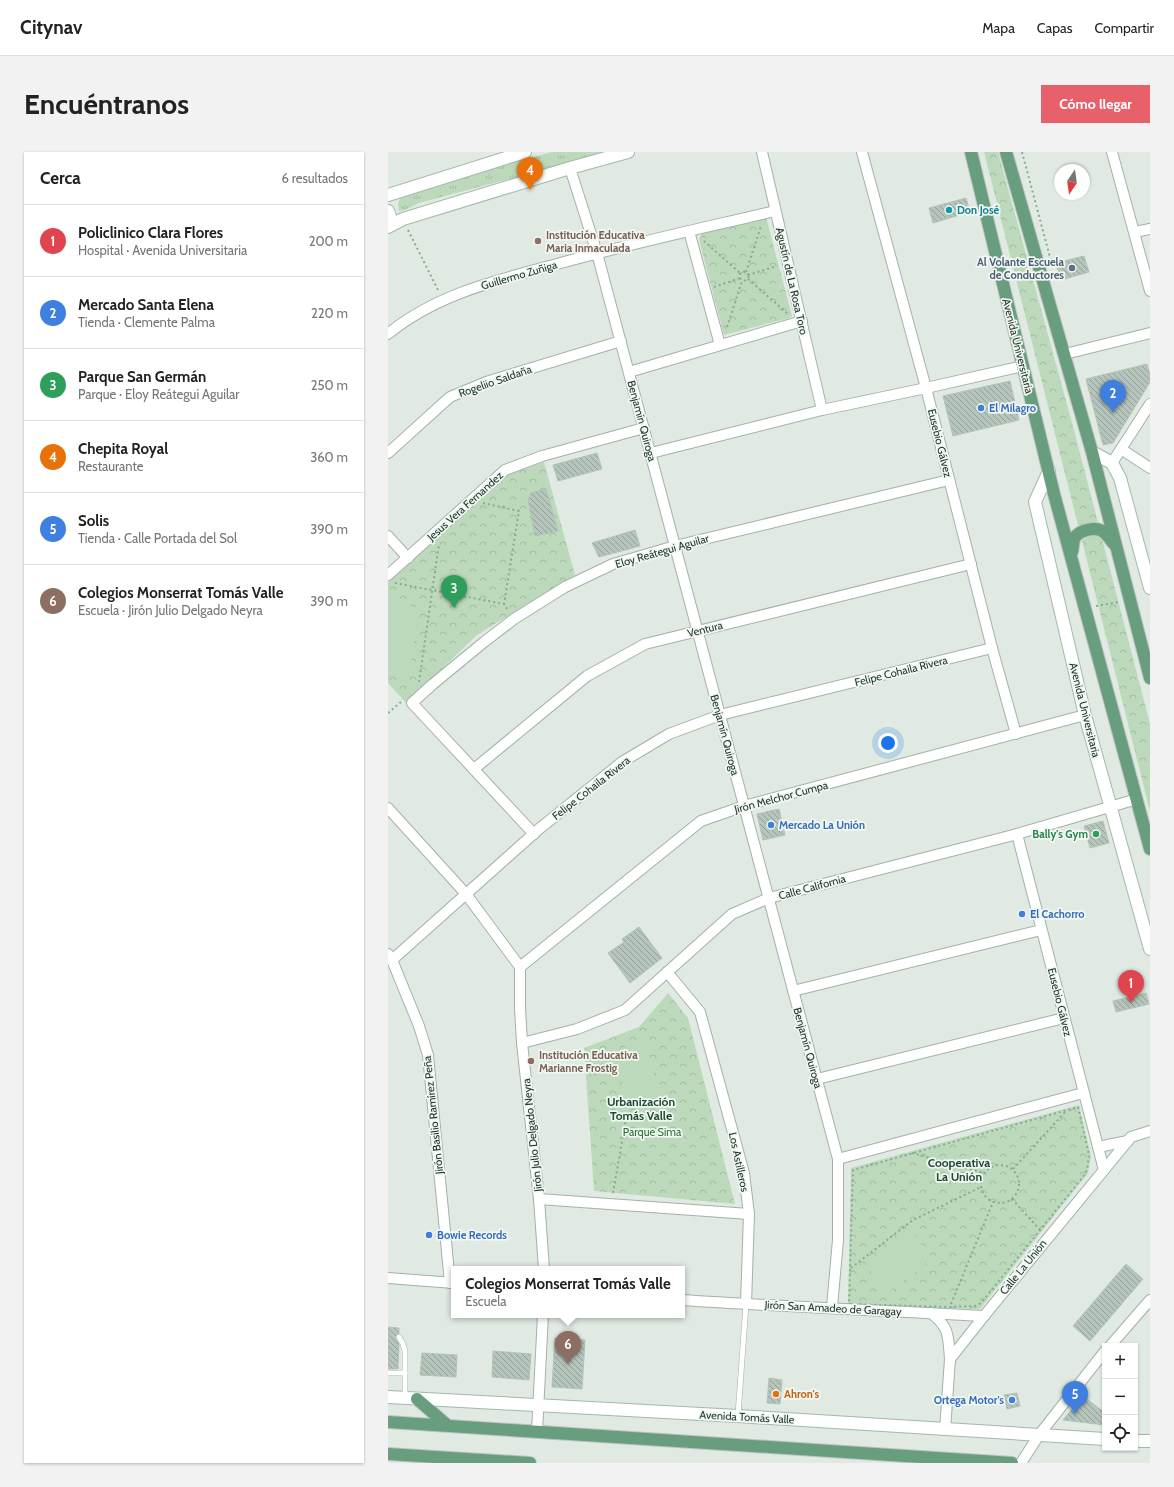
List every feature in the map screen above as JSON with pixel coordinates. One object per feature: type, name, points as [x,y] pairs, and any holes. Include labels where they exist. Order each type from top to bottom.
[{"type":"main road","points":[[388,195],[525,152]]},
{"type":"main road","points":[[388,211],[395,223],[570,168],[628,152]]},
{"type":"main road","name":"Avenida Universitaria","points":[[971,152],[1049,471],[1138,799],[1150,849]]},
{"type":"main road","points":[[1006,152],[1092,452],[1150,678]]},
{"type":"main road","points":[[1092,452],[1112,463],[1120,478],[1150,588]]},
{"type":"main road","name":"Avenida Universitaria","points":[[1049,471],[1035,502],[1085,715],[1150,949]]},
{"type":"main road","points":[[1072,555],[1074,540],[1078,534],[1086,530],[1096,529],[1105,533],[1116,548]]},
{"type":"main road","name":"Avenida Tomás Valle","points":[[388,1397],[738,1416],[1102,1439]]},
{"type":"main road","points":[[417,1399],[447,1425]]},
{"type":"main road","points":[[388,1422],[1012,1463]]},
{"type":"main road","points":[[1138,1440],[1150,1441]]},
{"type":"main road","points":[[388,1454],[459,1461],[530,1463]]},
{"type":"street","name":"Agustín de La Rosa Toro","points":[[762,152],[822,410]]},
{"type":"street","name":"Eusebio Gálvez","points":[[862,152],[926,388],[992,648],[1016,734]]},
{"type":"street","points":[[1112,152],[1150,291]]},
{"type":"street","name":"Benjamín Quiroga","points":[[570,168],[597,253],[838,1158],[838,1240],[832,1307]]},
{"type":"street","name":"Guillermo Zuñiga","points":[[388,334],[403,322],[443,300],[499,280],[597,253],[775,211]]},
{"type":"street","points":[[1135,232],[1150,229]]},
{"type":"street","points":[[689,231],[720,345]]},
{"type":"street","points":[[629,372],[802,321]]},
{"type":"street","points":[[1065,354],[1150,333]]},
{"type":"street","name":"Rogeliio Saldaña","points":[[388,453],[450,397],[486,382],[620,341]]},
{"type":"street","points":[[651,453],[822,410],[1023,366]]},
{"type":"street","points":[[1112,463],[1150,404]]},
{"type":"street","name":"Jesus Vera Fernandez","points":[[388,576],[505,470],[542,456],[644,428]]},
{"type":"street","points":[[1121,449],[1150,468]]},
{"type":"street","name":"Eloy Reátegui Aguilar","points":[[411,700],[514,619],[565,587],[613,564],[675,546],[949,480]]},
{"type":"street","points":[[388,536],[408,558]]},
{"type":"street","name":"Ventura","points":[[474,769],[587,676],[645,644],[971,564]]},
{"type":"street","name":"Felipe Cohaila Rivera","points":[[390,957],[466,894],[534,834],[622,762],[669,734],[720,715],[992,648]]},
{"type":"street","points":[[411,700],[534,834]]},
{"type":"street","name":"Jirón Melchor Cumpa","points":[[520,966],[701,821],[744,806],[1085,715]]},
{"type":"street","name":"Calle California","points":[[522,1043],[577,1029],[625,1010],[732,914],[769,898],[1017,834],[1138,799]]},
{"type":"street","points":[[388,808],[466,894],[520,966]]},
{"type":"street","name":"Eusebio Gálvez","points":[[1017,834],[1104,1170]]},
{"type":"street","points":[[793,990],[1041,930]]},
{"type":"street","name":"Jirón Basilio Ramírez Peña","points":[[390,957],[419,1026],[428,1055],[451,1274]]},
{"type":"street","name":"Jirón Julio Delgado Neyra","points":[[520,966],[522,1043],[539,1200],[544,1266]]},
{"type":"street","name":"Los Astilleros","points":[[667,972],[700,1012],[744,1173],[749,1214],[746,1304]]},
{"type":"street","points":[[817,1080],[1064,1018]]},
{"type":"street","points":[[838,1158],[1083,1093]]},
{"type":"street","name":"Calle La Unión","points":[[950,1359],[984,1316],[1044,1234],[1104,1170],[1131,1137],[1150,1131]]},
{"type":"street","points":[[1098,1147],[1128,1141]]},
{"type":"street","points":[[539,1200],[749,1214]]},
{"type":"street","points":[[388,1278],[451,1283]]},
{"type":"street","name":"Jirón San Amadeo de Garagay","points":[[685,1300],[984,1316]]},
{"type":"street","points":[[1113,1343],[1150,1300]]},
{"type":"street","points":[[931,1313],[941,1322],[948,1336],[950,1359],[945,1430]]},
{"type":"street","points":[[537,1431],[543,1318]]},
{"type":"street","points":[[1021,1463],[1039,1435],[1102,1356]]},
{"type":"lane","name":"Los Astilleros","points":[[738,1416],[746,1304]]},
{"type":"lane","points":[[399,1337],[405,1350],[405,1398]]},
{"type":"lane","points":[[388,1373],[405,1373]]},
{"type":"path","points":[[746,272],[764,220],[775,211]]},
{"type":"path","points":[[395,223],[443,300]]},
{"type":"path","points":[[689,231],[702,239],[740,273],[740,278],[742,281]]},
{"type":"path","points":[[748,275],[788,262]]},
{"type":"path","points":[[740,273],[746,272]]},
{"type":"path","points":[[746,272],[748,279],[789,315],[802,321]]},
{"type":"path","points":[[705,288],[714,287],[740,278]]},
{"type":"path","points":[[742,281],[748,279]]},
{"type":"path","points":[[720,345],[742,281]]},
{"type":"path","points":[[471,501],[519,511],[504,604],[514,619]]},
{"type":"path","points":[[388,713],[411,700],[432,589],[441,528]]},
{"type":"path","points":[[388,581],[504,604]]},
{"type":"path","points":[[1086,607],[1130,601]]},
{"type":"path","points":[[1078,1107],[1089,1155],[1087,1170],[1044,1234],[981,1302],[974,1306],[949,1308],[849,1304],[853,1170],[1067,1110],[1078,1107]]},
{"type":"path","points":[[1013,1169],[1067,1110]]},
{"type":"path","points":[[612,1204],[627,1113]]},
{"type":"path","points":[[911,1153],[984,1173]]},
{"type":"path","points":[[995,1166],[1007,1166],[1013,1169],[1017,1174],[1020,1186],[1018,1192],[1012,1199],[1003,1203],[993,1202],[985,1196],[982,1187],[984,1173],[995,1166]]},
{"type":"path","points":[[850,1268],[913,1220],[982,1187]]},
{"type":"path","points":[[1012,1199],[1044,1234]]},
{"type":"path","points":[[949,1308],[993,1202]]},
{"type":"green space","points":[[552,152],[610,152],[419,203],[405,210],[399,211],[398,204],[400,198],[432,184]]},
{"type":"green space","points":[[984,152],[998,152],[1074,430],[1150,724],[1150,811]]},
{"type":"green space","points":[[766,217],[792,316],[724,335],[699,240],[702,234]]},
{"type":"green space","points":[[544,462],[575,575],[477,635],[406,703],[388,683],[388,582],[505,475]]},
{"type":"green space","points":[[388,604],[418,607],[410,673],[388,671]]},
{"type":"green space","name":"Parque Sima","points":[[668,993],[688,1018],[735,1204],[594,1191],[584,1048],[639,1027]]},
{"type":"green space","points":[[647,1043],[659,1097],[627,1104],[615,1050]]},
{"type":"green space","points":[[1079,1105],[1091,1156],[1088,1173],[980,1309],[848,1305],[851,1168]]},
{"type":"green space","points":[[911,1231],[932,1258],[888,1293],[867,1266]]},
{"type":"building","name":"Don José","points":[[966,198],[970,212],[933,223],[929,208]]},
{"type":"building","name":"Al Volante Escuela de Conductores","points":[[1084,256],[1089,272],[1061,280],[1056,263]]},
{"type":"building","points":[[1147,364],[1150,382],[1113,443],[1103,445],[1086,379]]},
{"type":"building","name":"El Milagro","points":[[1010,381],[1019,420],[953,436],[943,396]]},
{"type":"building","points":[[597,453],[602,469],[558,481],[553,465]]},
{"type":"building","points":[[546,489],[558,531],[535,536],[528,500],[531,493]]},
{"type":"building","points":[[635,530],[640,546],[599,557],[592,543]]},
{"type":"building","name":"Mercado La Unión","points":[[779,809],[785,835],[763,840],[757,814]]},
{"type":"building","name":"Bally's Gym","points":[[1103,821],[1109,843],[1090,848],[1084,826]]},
{"type":"building","points":[[639,927],[662,958],[630,983],[608,953],[624,942],[622,939]]},
{"type":"building","points":[[1146,993],[1149,1004],[1116,1012],[1113,1001]]},
{"type":"building","points":[[1126,1264],[1143,1279],[1090,1341],[1073,1326]]},
{"type":"building","points":[[388,1327],[399,1328],[399,1333],[395,1337],[399,1344],[398,1369],[388,1369]]},
{"type":"building","points":[[555,1338],[585,1340],[582,1389],[552,1387]]},
{"type":"building","points":[[493,1351],[531,1354],[529,1380],[492,1377]]},
{"type":"building","points":[[422,1353],[457,1355],[456,1377],[420,1375]]},
{"type":"building","points":[[769,1378],[782,1380],[780,1404],[767,1403]]},
{"type":"building","name":"Ortega Motor's","points":[[1017,1393],[1020,1406],[1007,1409],[1004,1395]]},
{"type":"building","points":[[1083,1396],[1102,1411],[1102,1425],[1063,1420]]},
{"type":"place","name":"Chepita Royal","points":[[530,190]]},
{"type":"place","name":"Don José","points":[[949,210]]},
{"type":"place","name":"Institución Educativa Maria Inmaculada","points":[[538,241]]},
{"type":"place","name":"Al Volante Escuela de Conductores","points":[[1072,268]]},
{"type":"place","name":"El Milagro","points":[[981,408]]},
{"type":"place","name":"Mercado Santa Elena","points":[[1113,413]]},
{"type":"place","name":"Parque San Germán","points":[[454,608]]},
{"type":"place","name":"Mercado La Unión","points":[[771,825]]},
{"type":"place","name":"Bally's Gym","points":[[1096,834]]},
{"type":"place","name":"El Cachorro","points":[[1022,914]]},
{"type":"place","name":"Policlinico Clara Flores","points":[[1131,1003]]},
{"type":"place","name":"Institución Educativa Marianne Frostig","points":[[531,1061]]},
{"type":"place","name":"Bowie Records","points":[[429,1235]]},
{"type":"place","name":"Colegios Monserrat Tomás Valle","points":[[568,1364]]},
{"type":"place","name":"Ahron's","points":[[776,1394]]},
{"type":"place","name":"Ortega Motor's","points":[[1012,1400]]},
{"type":"place","name":"Solis","points":[[1075,1414]]},
{"type":"district","name":"Urbanización Tomás Valle","points":[[641,1109]]},
{"type":"district","name":"Cooperativa La Unión","points":[[959,1170]]}]
